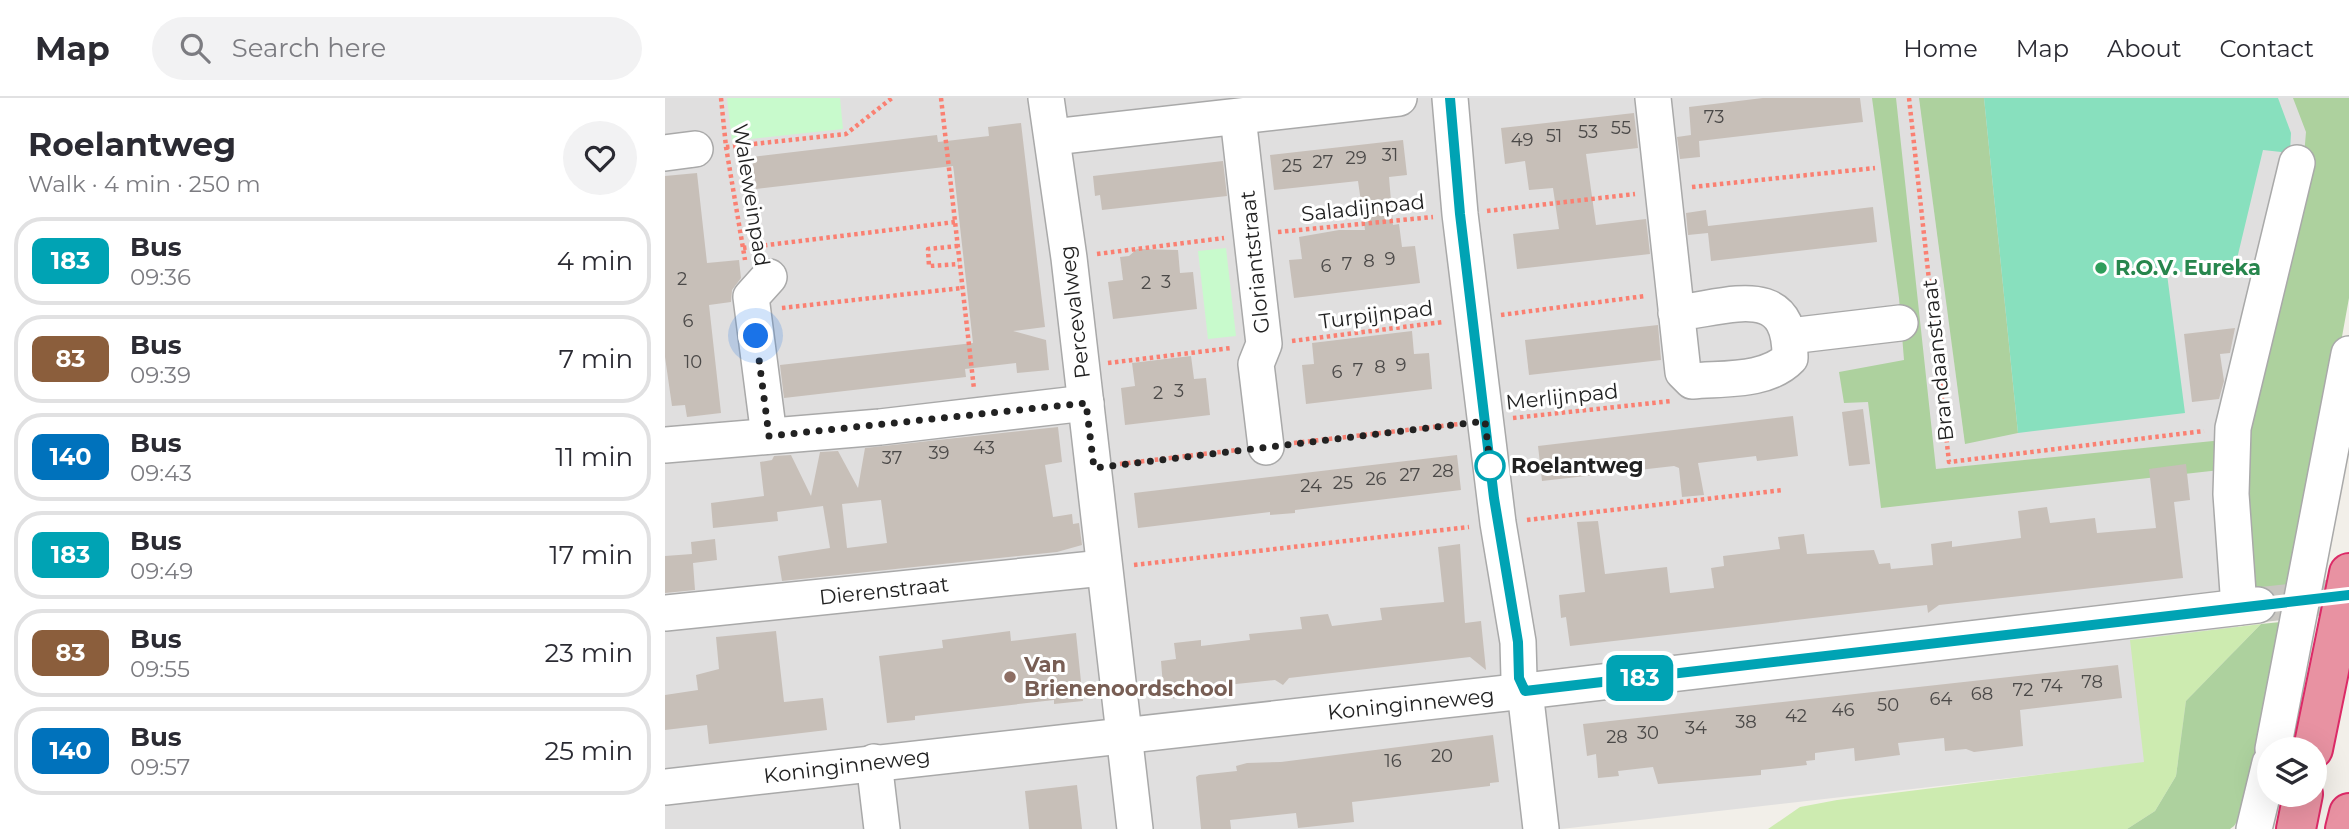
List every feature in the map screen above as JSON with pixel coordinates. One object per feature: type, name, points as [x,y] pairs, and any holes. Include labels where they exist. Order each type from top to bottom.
[{"type":"highway","points":[[2315,737],[2349,573]]},
{"type":"highway","points":[[2296,829],[2300,807]]},
{"type":"highway","points":[[2345,829],[2349,813]]},
{"type":"street","name":"Percevalweg","points":[[1046,98],[1069,258],[1135,829]]},
{"type":"street","points":[[1053,137],[1399,98]]},
{"type":"street","points":[[1450,98],[1472,318],[1498,523],[1518,642],[1519,678],[1525,691],[1542,829]]},
{"type":"street","points":[[1653,98],[1662,191],[1683,372],[1692,381],[1779,369],[1790,358],[1790,336],[1785,321],[1775,310],[1759,303],[1675,303]]},
{"type":"street","name":"Gloriantstraat","points":[[1238,117],[1254,234],[1264,344],[1256,364],[1266,446]]},
{"type":"street","name":"Koninginneweg","points":[[665,787],[1525,691],[2249,606],[2231,494],[2233,428],[2297,163]]},
{"type":"street","points":[[758,295],[769,436]]},
{"type":"street","points":[[1790,336],[1900,323]]},
{"type":"street","points":[[2275,737],[2349,354]]},
{"type":"street","points":[[665,445],[977,416],[1086,403]]},
{"type":"street","name":"Dierenstraat","points":[[665,613],[1103,568]]},
{"type":"street","points":[[874,762],[882,829]]},
{"type":"street","points":[[2254,829],[2259,807]]},
{"type":"path","name":"Waleweinpad","points":[[721,98],[695,150],[743,248],[758,295]]},
{"type":"path","points":[[695,150],[845,134],[892,98]]},
{"type":"path","points":[[941,98],[977,416]]},
{"type":"path","name":"Brandaanstraat","points":[[1909,98],[1949,462],[2233,428]]},
{"type":"path","name":"Saladijnpad","points":[[1069,258],[1254,234],[1875,168]]},
{"type":"path","points":[[743,248],[955,222]]},
{"type":"path","points":[[958,246],[928,249],[929,266],[960,264]]},
{"type":"path","points":[[758,295],[962,288]]},
{"type":"path","name":"Turpijnpad","points":[[1082,367],[1472,318],[1675,303]]},
{"type":"path","name":"Merlijnpad","points":[[1094,468],[1671,401],[1692,381]]},
{"type":"path","points":[[1103,568],[1783,490]]},
{"type":"shaded area","points":[[665,98],[2313,98],[2220,754],[1561,829],[665,829]]},
{"type":"green space","points":[[727,98],[840,98],[843,129],[732,141]]},
{"type":"green space","points":[[1872,98],[1896,98],[1936,469],[2223,440],[2220,470],[1881,508],[1868,402],[1844,403],[1839,372],[1904,360],[1899,298]]},
{"type":"green space","points":[[1919,98],[1984,98],[2018,433],[1965,444]]},
{"type":"green space","name":"R.O.V. Eureka","points":[[1984,98],[2278,98],[2291,133],[2290,153],[2263,150],[2236,263],[2167,274],[2185,413],[2018,433]]},
{"type":"green space","points":[[2293,98],[2349,98],[2349,298],[2297,585],[2249,590],[2238,475],[2304,156],[2306,132]]},
{"type":"green space","points":[[1226,248],[1236,336],[1208,339],[1198,251]]},
{"type":"green space","points":[[2290,621],[2266,737],[2257,737],[2257,779],[2253,798],[2230,829],[2127,829],[2155,811],[2176,776],[2186,701],[2261,624]]},
{"type":"green space","points":[[2261,624],[2186,701],[2176,776],[2155,811],[2127,829],[1768,829],[1800,807],[1837,800],[2144,762],[2130,640]]},
{"type":"building","points":[[1763,98],[1860,98],[1863,122],[1699,141],[1700,157],[1680,159],[1677,137],[1691,135],[1689,107]]},
{"type":"building","points":[[1634,113],[1638,148],[1586,154],[1596,225],[1646,219],[1650,254],[1517,269],[1513,234],[1559,229],[1553,188],[1529,190],[1525,161],[1505,164],[1501,128]]},
{"type":"building","points":[[1021,123],[1045,327],[1013,331],[1046,340],[1049,370],[1017,373],[1016,363],[965,369],[966,377],[784,398],[780,365],[973,343],[954,173],[953,166],[756,189],[752,157],[937,135],[938,142],[989,136],[988,127]]},
{"type":"building","points":[[1403,140],[1407,175],[1389,177],[1393,225],[1399,224],[1402,247],[1415,246],[1420,283],[1294,298],[1289,260],[1302,259],[1299,237],[1339,230],[1365,230],[1358,181],[1274,190],[1270,155]]},
{"type":"building","points":[[1223,161],[1227,196],[1102,210],[1100,195],[1095,196],[1093,176]]},
{"type":"building","points":[[697,173],[707,263],[739,260],[741,278],[732,290],[731,302],[709,305],[721,413],[687,417],[685,405],[672,406],[665,357],[665,176]]},
{"type":"building","points":[[1873,207],[1877,242],[1711,261],[1708,233],[1688,235],[1686,213],[1706,210],[1708,226]]},
{"type":"building","points":[[1137,249],[1178,250],[1180,273],[1193,272],[1197,309],[1113,319],[1108,282],[1123,280],[1120,257],[1129,256]]},
{"type":"building","points":[[1658,325],[1661,360],[1529,375],[1525,340]]},
{"type":"building","points":[[2235,328],[2230,353],[2220,354],[2224,381],[2219,399],[2192,402],[2184,334]]},
{"type":"building","points":[[1412,331],[1414,354],[1429,353],[1432,389],[1306,404],[1302,365],[1314,364],[1312,343]]},
{"type":"building","points":[[1191,356],[1194,379],[1206,378],[1210,415],[1125,425],[1121,388],[1135,386],[1132,363]]},
{"type":"building","points":[[1863,409],[1870,464],[1849,466],[1842,412]]},
{"type":"building","points":[[1793,416],[1798,456],[1757,461],[1756,456],[1698,463],[1704,495],[1682,497],[1679,468],[1674,466],[1542,481],[1538,446]]},
{"type":"building","points":[[1058,427],[1062,462],[1045,465],[1053,517],[1072,514],[1073,524],[1079,523],[1082,545],[1057,552],[782,581],[778,556],[830,548],[823,506],[777,512],[778,521],[713,528],[711,503],[764,496],[760,462],[772,460],[774,456],[791,455],[811,496],[820,452],[838,451],[858,488],[865,448]],"holes":[[[881,500],[887,543],[847,548],[842,504]]]},
{"type":"building","points":[[1457,455],[1461,490],[1295,510],[1295,513],[1270,515],[1270,512],[1138,528],[1134,493]]},
{"type":"building","points":[[2186,464],[2190,500],[2174,502],[2183,578],[1939,605],[1928,613],[1927,605],[1570,646],[1566,617],[1561,618],[1559,595],[1585,592],[1577,522],[1598,521],[1605,574],[1667,567],[1670,593],[1714,588],[1711,568],[1724,566],[1723,556],[1780,549],[1778,537],[1804,534],[1807,554],[1874,550],[1879,564],[1890,563],[1891,569],[1933,565],[1931,544],[1952,541],[1952,547],[2021,538],[2018,511],[2047,507],[2050,523],[2095,518],[2097,533],[2156,528],[2149,469]]},
{"type":"building","points":[[715,539],[717,560],[693,563],[695,590],[665,593],[665,556],[692,554],[691,542]]},
{"type":"building","points":[[1460,544],[1465,623],[1481,621],[1486,670],[1470,657],[1289,678],[1283,685],[1275,680],[1179,690],[1174,699],[1163,686],[1161,661],[1176,659],[1174,643],[1201,640],[1201,646],[1250,640],[1249,634],[1302,629],[1300,617],[1328,614],[1332,626],[1382,620],[1380,608],[1444,602],[1438,547]]},
{"type":"building","points":[[776,631],[784,702],[823,698],[827,730],[709,744],[707,725],[665,730],[665,695],[698,690],[696,675],[719,669],[716,637]]},
{"type":"building","name":"Van Brienenoordschool","points":[[1010,631],[1011,641],[1076,633],[1083,701],[1054,704],[1054,700],[915,716],[915,720],[887,723],[879,656],[943,648],[942,640]]},
{"type":"building","points":[[2118,665],[2122,698],[2020,710],[2023,746],[1974,752],[1966,749],[1945,751],[1944,738],[1898,743],[1900,755],[1855,761],[1854,748],[1815,753],[1815,760],[1806,761],[1807,765],[1761,770],[1761,775],[1658,784],[1653,767],[1618,771],[1619,776],[1598,778],[1596,754],[1587,756],[1583,724]]},
{"type":"building","points":[[1493,735],[1499,782],[1490,783],[1490,786],[1352,802],[1354,822],[1298,828],[1296,813],[1230,820],[1231,829],[1201,829],[1196,777],[1199,775],[1237,771],[1236,766],[1247,763],[1281,762]]},
{"type":"building","points":[[1077,785],[1082,829],[1029,829],[1025,791]]},
{"type":"tunnel","points":[[2258,605],[2349,595]]},
{"type":"bus line","name":"183","points":[[1450,98],[1460,214],[1494,498],[1518,642],[1519,678],[1525,691],[2349,595]]},
{"type":"place","name":"R.O.V. Eureka","points":[[2101,268]]},
{"type":"place","name":"Roelantweg","points":[[1490,466]]},
{"type":"place","name":"Van Brienenoordschool","points":[[1010,677]]},
{"type":"route","points":[[756,336],[769,436],[880,427],[1086,403],[1094,468],[1485,421],[1491,472],[1490,466]]}]
